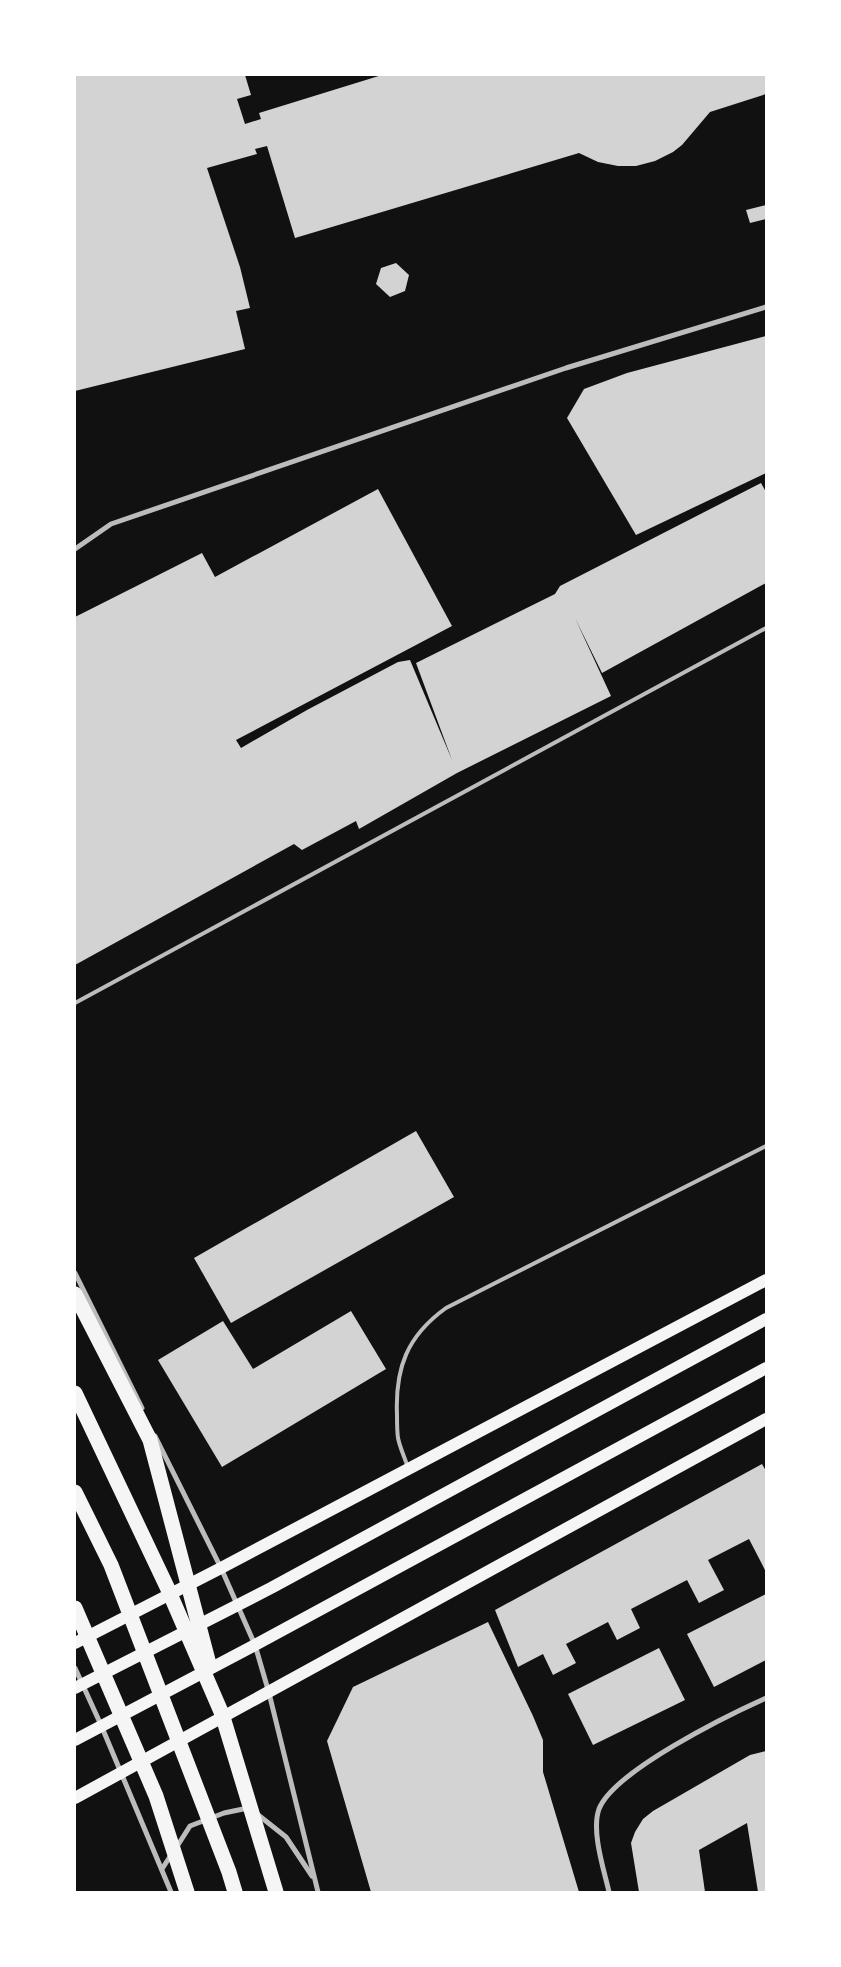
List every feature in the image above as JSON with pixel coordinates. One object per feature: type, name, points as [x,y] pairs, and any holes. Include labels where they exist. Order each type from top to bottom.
[{"type":"highway","points":[[75,1294],[150,1440],[222,1714],[276,1892]]},
{"type":"highway","points":[[75,1393],[167,1587],[222,1714]]},
{"type":"highway","points":[[75,1492],[111,1565],[235,1892]]},
{"type":"highway","points":[[75,1608],[156,1796],[186,1892]]},
{"type":"main road","points":[[75,1643],[221,1568],[766,1280]]},
{"type":"main road","points":[[79,1686],[238,1606],[766,1319]]},
{"type":"main road","points":[[75,1740],[255,1645],[766,1368]]},
{"type":"main road","points":[[75,1798],[766,1420]]},
{"type":"street","points":[[75,549],[111,524],[566,368],[766,307]]},
{"type":"street","points":[[75,1273],[143,1411]]},
{"type":"street","points":[[152,1428],[221,1568],[255,1645],[269,1693],[318,1892]]},
{"type":"street","points":[[75,1668],[79,1686],[101,1726],[171,1892]]},
{"type":"street","points":[[609,1892],[596,1832],[599,1809],[612,1792],[627,1778],[692,1734],[766,1698]]},
{"type":"street","points":[[162,1869],[190,1826],[224,1813],[249,1808],[286,1837],[315,1880]]},
{"type":"lane","points":[[75,1003],[766,628]]},
{"type":"lane","points":[[408,1469],[398,1438],[396,1391],[398,1377],[406,1354],[430,1319],[446,1308],[766,1146]]},
{"type":"building","points":[[75,75],[245,75],[251,95],[237,99],[245,124],[261,119],[259,113],[382,75],[766,75],[766,94],[710,112],[682,145],[655,161],[636,166],[618,166],[598,162],[579,153],[295,238],[267,146],[255,149],[257,154],[207,168],[240,267],[250,308],[236,311],[245,349],[75,391]]},
{"type":"building","points":[[766,205],[766,219],[750,223],[746,210]]},
{"type":"building","points":[[396,263],[409,275],[405,291],[390,297],[376,284],[381,268]]},
{"type":"building","points":[[766,336],[766,473],[636,535],[567,418],[584,389],[627,373]]},
{"type":"building","points":[[761,483],[766,492],[766,583],[602,673],[575,618],[611,696],[457,773],[359,829],[356,821],[302,850],[294,844],[75,965],[75,617],[202,553],[215,577],[378,489],[452,626],[236,740],[241,748],[307,710],[398,662],[410,660],[452,760],[416,663],[555,594],[560,586]]},
{"type":"building","points":[[416,1131],[454,1197],[231,1323],[194,1258]]},
{"type":"building","points":[[351,1311],[386,1369],[222,1467],[158,1360],[223,1321],[253,1369]]},
{"type":"building","points":[[762,1464],[766,1471],[766,1572],[749,1539],[708,1560],[724,1590],[699,1603],[687,1580],[631,1609],[640,1628],[617,1640],[608,1622],[566,1644],[576,1663],[553,1675],[543,1654],[518,1667],[495,1610]]},
{"type":"building","points":[[766,1594],[766,1660],[714,1687],[687,1634]]},
{"type":"building","points":[[488,1622],[543,1740],[543,1772],[579,1892],[371,1892],[327,1741],[353,1687]]},
{"type":"building","points":[[659,1648],[685,1700],[593,1745],[568,1694]]},
{"type":"building","points":[[766,1751],[766,1892],[758,1892],[747,1823],[699,1850],[705,1892],[639,1892],[631,1843],[643,1819],[653,1811],[750,1755]]}]
